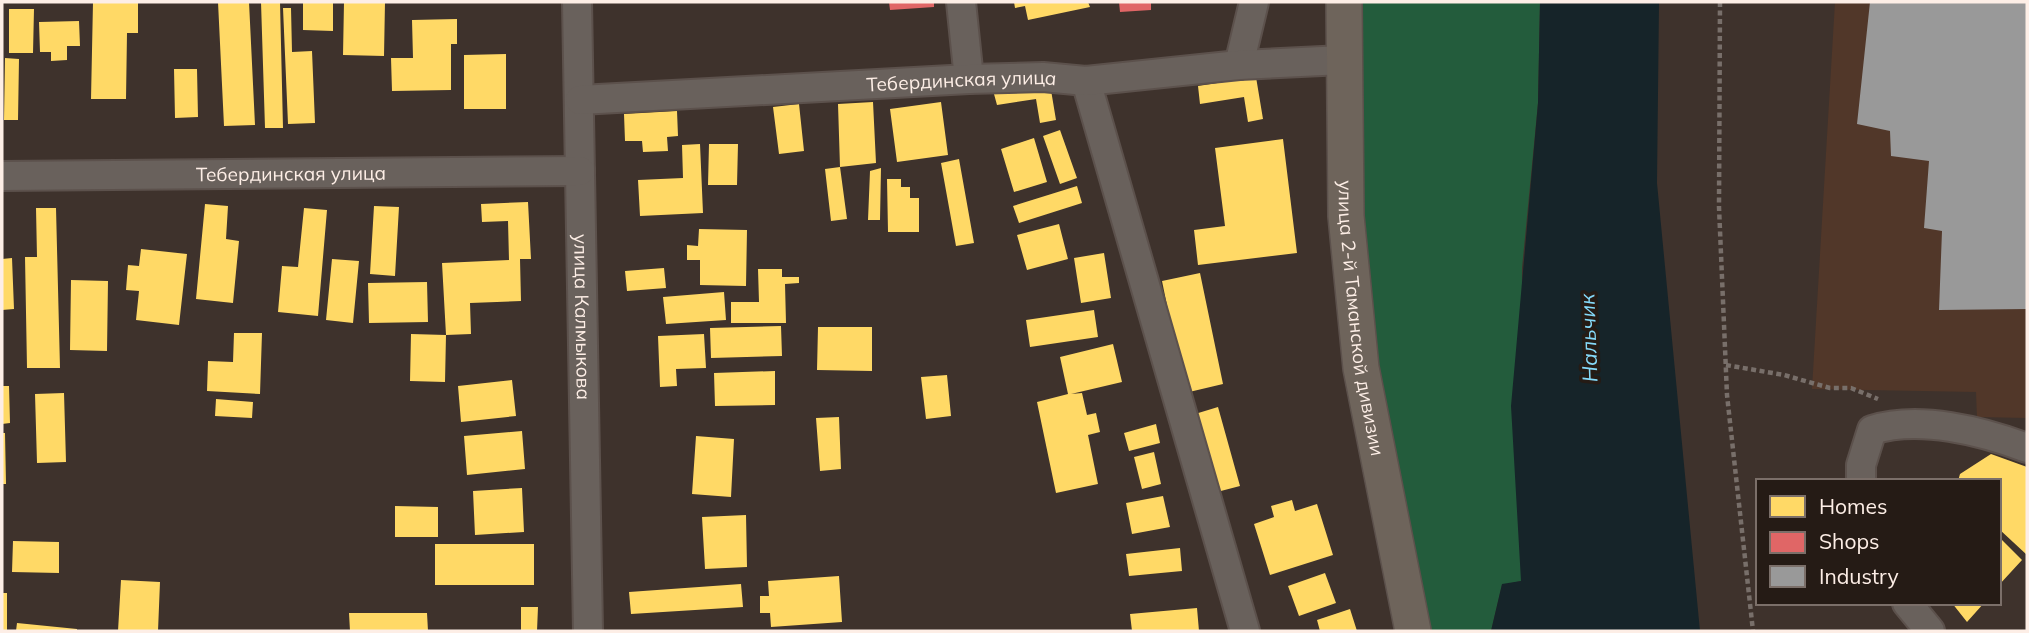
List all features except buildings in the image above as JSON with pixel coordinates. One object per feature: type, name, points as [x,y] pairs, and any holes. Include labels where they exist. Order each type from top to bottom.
[{"type":"main road","name":"улица 2-й Таманской дивизии","points":[[1344,2],[1346,216],[1362,368],[1413,631]]},
{"type":"street","name":"улица Калмыкова","points":[[577,2],[588,631]]},
{"type":"street","points":[[961,2],[969,79]]},
{"type":"street","points":[[1239,65],[1254,2]]},
{"type":"street","name":"Тебердинская улица","points":[[580,100],[969,79],[1043,77],[1086,81],[1239,65],[1343,60]]},
{"type":"street","points":[[1086,81],[1245,631]]},
{"type":"street","name":"Тебердинская улица","points":[[2,176],[580,171]]},
{"type":"street","points":[[1861,479],[1861,465],[1872,430],[1891,424],[1962,429],[2027,448]]},
{"type":"street","points":[[1909,605],[1930,631]]},
{"type":"path","points":[[1720,2],[1719,207],[1726,366],[1753,631]]},
{"type":"path","points":[[1726,366],[1784,375],[1830,388],[1851,388],[1887,403]]},
{"type":"shaded area","points":[[1835,2],[2027,2],[2027,418],[1977,417],[1976,392],[1812,389]]},
{"type":"green space","points":[[1344,2],[1540,2],[1538,103],[1522,268],[1521,581],[1502,585],[1491,631],[1413,631],[1361,368]]},
{"type":"water","name":"Нальчик","points":[[1540,2],[1659,2],[1657,183],[1700,631],[1491,631],[1502,584],[1521,581],[1511,406],[1538,103]]}]
